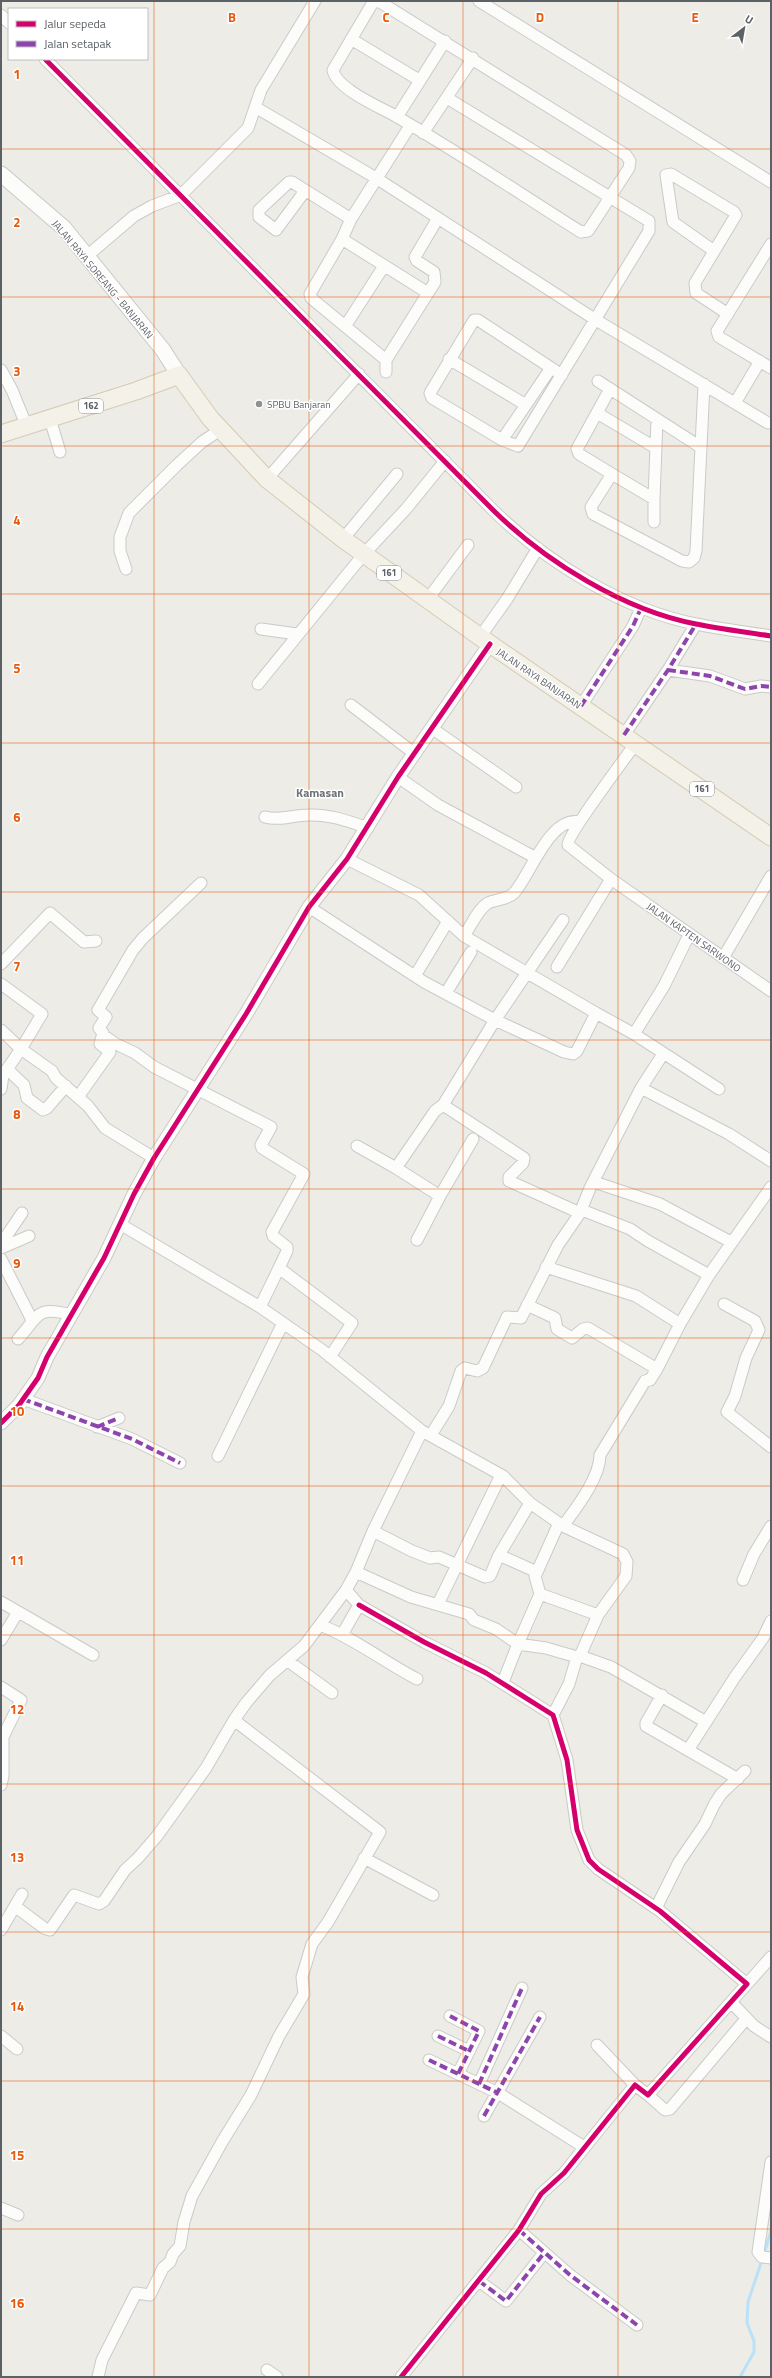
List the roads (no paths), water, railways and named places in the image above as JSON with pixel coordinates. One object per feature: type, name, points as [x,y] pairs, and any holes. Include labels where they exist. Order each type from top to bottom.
[{"type":"main road","name":"JALAN RAYA SOREANG - BANJARAN","points":[[1,174],[64,228],[163,350],[180,375]]},
{"type":"main road","name":"162","points":[[1,434],[180,375]]},
{"type":"main road","name":"JALAN RAYA BANJARAN","points":[[180,375],[220,430],[267,480],[363,555],[771,837]]},
{"type":"street","points":[[87,256],[134,216],[180,195],[248,128],[252,122],[261,90],[315,1]]},
{"type":"street","points":[[479,1],[771,182]]},
{"type":"street","points":[[375,2],[380,2],[626,155],[630,161],[629,168],[588,231],[582,232],[397,117],[352,92],[335,79],[333,70],[351,39],[372,4],[375,2]]},
{"type":"street","points":[[351,39],[419,80]]},
{"type":"street","points":[[397,117],[419,80],[445,42]]},
{"type":"street","points":[[423,133],[472,58]]},
{"type":"street","points":[[46,60],[507,524],[538,548],[586,581],[641,608],[700,625],[771,636]]},
{"type":"street","points":[[446,98],[609,199],[649,221],[650,226],[596,320],[520,445],[515,446],[502,440],[430,395],[430,391],[472,322],[478,320],[562,375]]},
{"type":"street","points":[[255,107],[376,178],[596,320],[768,423]]},
{"type":"street","points":[[386,360],[312,298],[310,294],[342,239],[351,219],[410,126]]},
{"type":"street","points":[[714,251],[673,222],[666,175],[671,174],[734,212],[736,218],[714,251],[695,284],[696,293],[728,314]]},
{"type":"street","points":[[305,191],[351,219]]},
{"type":"street","points":[[386,372],[386,360],[435,282],[434,272],[417,261],[415,258],[438,218]]},
{"type":"street","points":[[342,239],[428,293]]},
{"type":"street","points":[[771,244],[717,332],[719,337],[771,368]]},
{"type":"street","points":[[346,325],[384,266]]},
{"type":"street","points":[[449,358],[526,405]]},
{"type":"street","points":[[735,403],[760,361]]},
{"type":"street","points":[[502,440],[551,368]]},
{"type":"street","points":[[1,370],[12,390],[27,426]]},
{"type":"street","points":[[267,480],[359,374]]},
{"type":"street","points":[[598,381],[700,446]]},
{"type":"street","points":[[612,474],[591,507],[593,514],[682,561],[690,562],[694,558],[696,551],[700,446],[710,388]]},
{"type":"street","points":[[610,389],[578,448],[578,452],[654,499]]},
{"type":"street","points":[[597,413],[656,448]]},
{"type":"street","points":[[50,419],[60,452]]},
{"type":"street","points":[[654,522],[657,419]]},
{"type":"street","points":[[126,569],[120,551],[120,537],[129,513],[177,464],[202,442],[220,430]]},
{"type":"street","points":[[258,684],[297,634],[363,555],[406,508],[445,461]]},
{"type":"street","points":[[343,539],[397,474]]},
{"type":"street","points":[[428,599],[468,545]]},
{"type":"street","points":[[1,1423],[23,1399],[38,1378],[47,1357],[104,1258],[154,1158],[199,1089],[309,907],[347,859],[368,828],[398,777],[432,729],[538,548]]},
{"type":"street","points":[[581,706],[633,626],[641,608]]},
{"type":"street","points":[[464,936],[485,906],[514,894],[536,858],[562,825],[576,822],[673,671],[700,625]]},
{"type":"street","points":[[261,629],[297,634]]},
{"type":"street","points":[[673,671],[710,676],[745,689],[761,686],[771,687]]},
{"type":"street","points":[[351,705],[415,754]]},
{"type":"street","points":[[432,729],[516,787]]},
{"type":"street","points":[[398,777],[438,805],[536,858]]},
{"type":"street","points":[[265,817],[281,819],[307,814],[328,816],[368,828]]},
{"type":"street","name":"JALAN KAPTEN SARWONO","points":[[576,822],[568,841],[568,845],[614,881],[689,935],[771,991]]},
{"type":"street","points":[[347,859],[419,895],[464,936],[528,971],[596,1013],[634,1034],[720,1090]]},
{"type":"street","points":[[723,958],[771,876]]},
{"type":"street","points":[[557,967],[614,881]]},
{"type":"street","points":[[201,883],[143,938],[133,950],[98,1010],[106,1016],[99,1028],[103,1035],[116,1044],[135,1053],[151,1065],[270,1125],[271,1129],[261,1145],[262,1148],[304,1174],[272,1232],[273,1236],[287,1247],[287,1251],[260,1307]]},
{"type":"street","points":[[309,907],[415,976],[495,1020],[574,1054],[596,1013]]},
{"type":"street","points":[[1,964],[50,913],[84,942],[96,941]]},
{"type":"street","points":[[396,1168],[435,1111],[443,1105],[495,1020],[563,920]]},
{"type":"street","points":[[415,976],[448,921]]},
{"type":"street","points":[[634,1034],[664,986],[689,935]]},
{"type":"street","points":[[446,993],[471,952]]},
{"type":"street","points":[[1,984],[42,1014],[7,1069],[2,1079],[1,1088]]},
{"type":"street","points":[[1,1030],[21,1049],[52,1071],[106,1128],[154,1158]]},
{"type":"street","points":[[78,1097],[110,1052],[100,1044],[103,1035]]},
{"type":"street","points":[[16,1907],[44,1928],[50,1930],[74,1895],[99,1904],[104,1901],[125,1870],[153,1840],[206,1768],[234,1720],[270,1676],[288,1661],[320,1625],[346,1590],[356,1572],[373,1531],[427,1433],[449,1406],[463,1368],[477,1371],[483,1368],[507,1317],[520,1319],[546,1267],[581,1212],[594,1182],[641,1088],[663,1054]]},
{"type":"street","points":[[7,1069],[24,1085],[27,1098],[43,1110],[47,1108],[66,1086]]},
{"type":"street","points":[[641,1088],[707,1121],[771,1161]]},
{"type":"street","points":[[443,1105],[524,1158],[523,1163],[509,1176],[509,1181],[581,1212],[630,1229],[648,1241],[709,1275]]},
{"type":"street","points":[[417,1240],[440,1196],[473,1139]]},
{"type":"street","points":[[357,1146],[396,1168],[440,1196]]},
{"type":"street","points":[[594,1182],[660,1204],[731,1242]]},
{"type":"street","points":[[502,1682],[540,1594],[535,1576],[561,1524],[581,1500],[598,1469],[600,1455],[645,1381],[650,1380],[680,1324],[709,1275],[771,1187]]},
{"type":"street","points":[[1,1244],[22,1213]]},
{"type":"street","points":[[120,1224],[260,1307],[330,1358],[427,1433],[501,1475],[530,1503],[561,1524],[623,1554],[627,1562],[626,1576],[598,1615],[579,1656],[569,1684],[553,1715]]},
{"type":"street","points":[[1,1248],[29,1236]]},
{"type":"street","points":[[1,1259],[32,1320]]},
{"type":"street","points":[[546,1267],[636,1296],[680,1324]]},
{"type":"street","points":[[279,1268],[352,1323],[330,1358]]},
{"type":"street","points":[[724,1304],[755,1321],[759,1330],[746,1358],[736,1396],[727,1412],[771,1447]]},
{"type":"street","points":[[527,1305],[555,1318],[557,1329],[572,1338],[583,1329],[588,1328],[656,1369]]},
{"type":"street","points":[[18,1339],[32,1320],[42,1311],[51,1310],[71,1316]]},
{"type":"street","points":[[218,1456],[283,1323]]},
{"type":"street","points":[[23,1399],[132,1440],[180,1463]]},
{"type":"street","points":[[97,1427],[119,1418]]},
{"type":"street","points":[[438,1604],[501,1475]]},
{"type":"street","points":[[373,1531],[412,1551],[430,1558],[439,1557],[487,1578],[490,1576],[499,1556],[530,1503]]},
{"type":"street","points":[[743,1580],[754,1554],[771,1526]]},
{"type":"street","points":[[499,1556],[537,1572]]},
{"type":"street","points":[[356,1572],[411,1597],[469,1614],[474,1620],[496,1629],[518,1644],[546,1648],[579,1656],[611,1667],[662,1695],[706,1722]]},
{"type":"street","points":[[346,1590],[359,1605],[424,1642],[502,1682],[553,1715],[567,1760],[577,1830],[589,1860],[598,1869],[656,1908],[747,1984]]},
{"type":"street","points":[[540,1594],[598,1615]]},
{"type":"street","points":[[1,1602],[93,1655]]},
{"type":"street","points":[[343,1634],[359,1605]]},
{"type":"street","points":[[1,1640],[18,1612]]},
{"type":"street","points":[[688,1750],[706,1722],[767,1640],[771,1621]]},
{"type":"street","points":[[320,1625],[343,1634],[371,1654],[416,1680]]},
{"type":"street","points":[[288,1661],[332,1693]]},
{"type":"street","points":[[1,1687],[21,1700],[4,1737],[3,1776],[1,1785]]},
{"type":"street","points":[[656,1908],[677,1865],[705,1824],[721,1794],[741,1775],[688,1750],[646,1726],[646,1723],[662,1695]]},
{"type":"street","points":[[98,2377],[102,2360],[136,2294],[150,2295],[163,2268],[170,2262],[173,2254],[180,2247],[184,2222],[192,2196],[222,2142],[251,2095],[279,2036],[304,1994],[302,1977],[312,1944],[331,1916],[380,1832],[234,1720]]},
{"type":"street","points":[[364,1858],[433,1895]]},
{"type":"street","points":[[1,1930],[16,1907],[22,1894]]},
{"type":"street","points":[[648,2095],[732,2003],[771,1957]]},
{"type":"street","points":[[478,2084],[522,1988]]},
{"type":"street","points":[[732,2003],[746,2019],[771,2037]]},
{"type":"street","points":[[450,2016],[479,2031],[458,2074]]},
{"type":"street","points":[[484,2116],[540,2017]]},
{"type":"street","points":[[597,2045],[635,2085],[665,2110],[670,2109],[746,2019]]},
{"type":"street","points":[[1,2036],[17,2049]]},
{"type":"street","points":[[438,2036],[469,2051]]},
{"type":"street","points":[[429,2060],[498,2093],[584,2147]]},
{"type":"street","points":[[401,2377],[519,2230],[541,2194],[560,2177],[635,2085]]},
{"type":"street","points":[[767,2258],[758,2252],[771,2162]]},
{"type":"street","points":[[1,2208],[18,2215]]},
{"type":"street","points":[[519,2230],[570,2275],[637,2325]]},
{"type":"street","points":[[479,2281],[506,2301],[544,2253]]},
{"type":"street","points":[[267,2370],[277,2377]]},
{"type":"waterway","points":[[764,2254],[771,2231]]},
{"type":"waterway","points":[[740,2377],[754,2352],[754,2341],[747,2323],[748,2302],[762,2260]]},
{"type":"place","name":"SPBU Banjaran","points":[[259,404]]},
{"type":"district","name":"Kamasan","points":[[320,793]]}]
